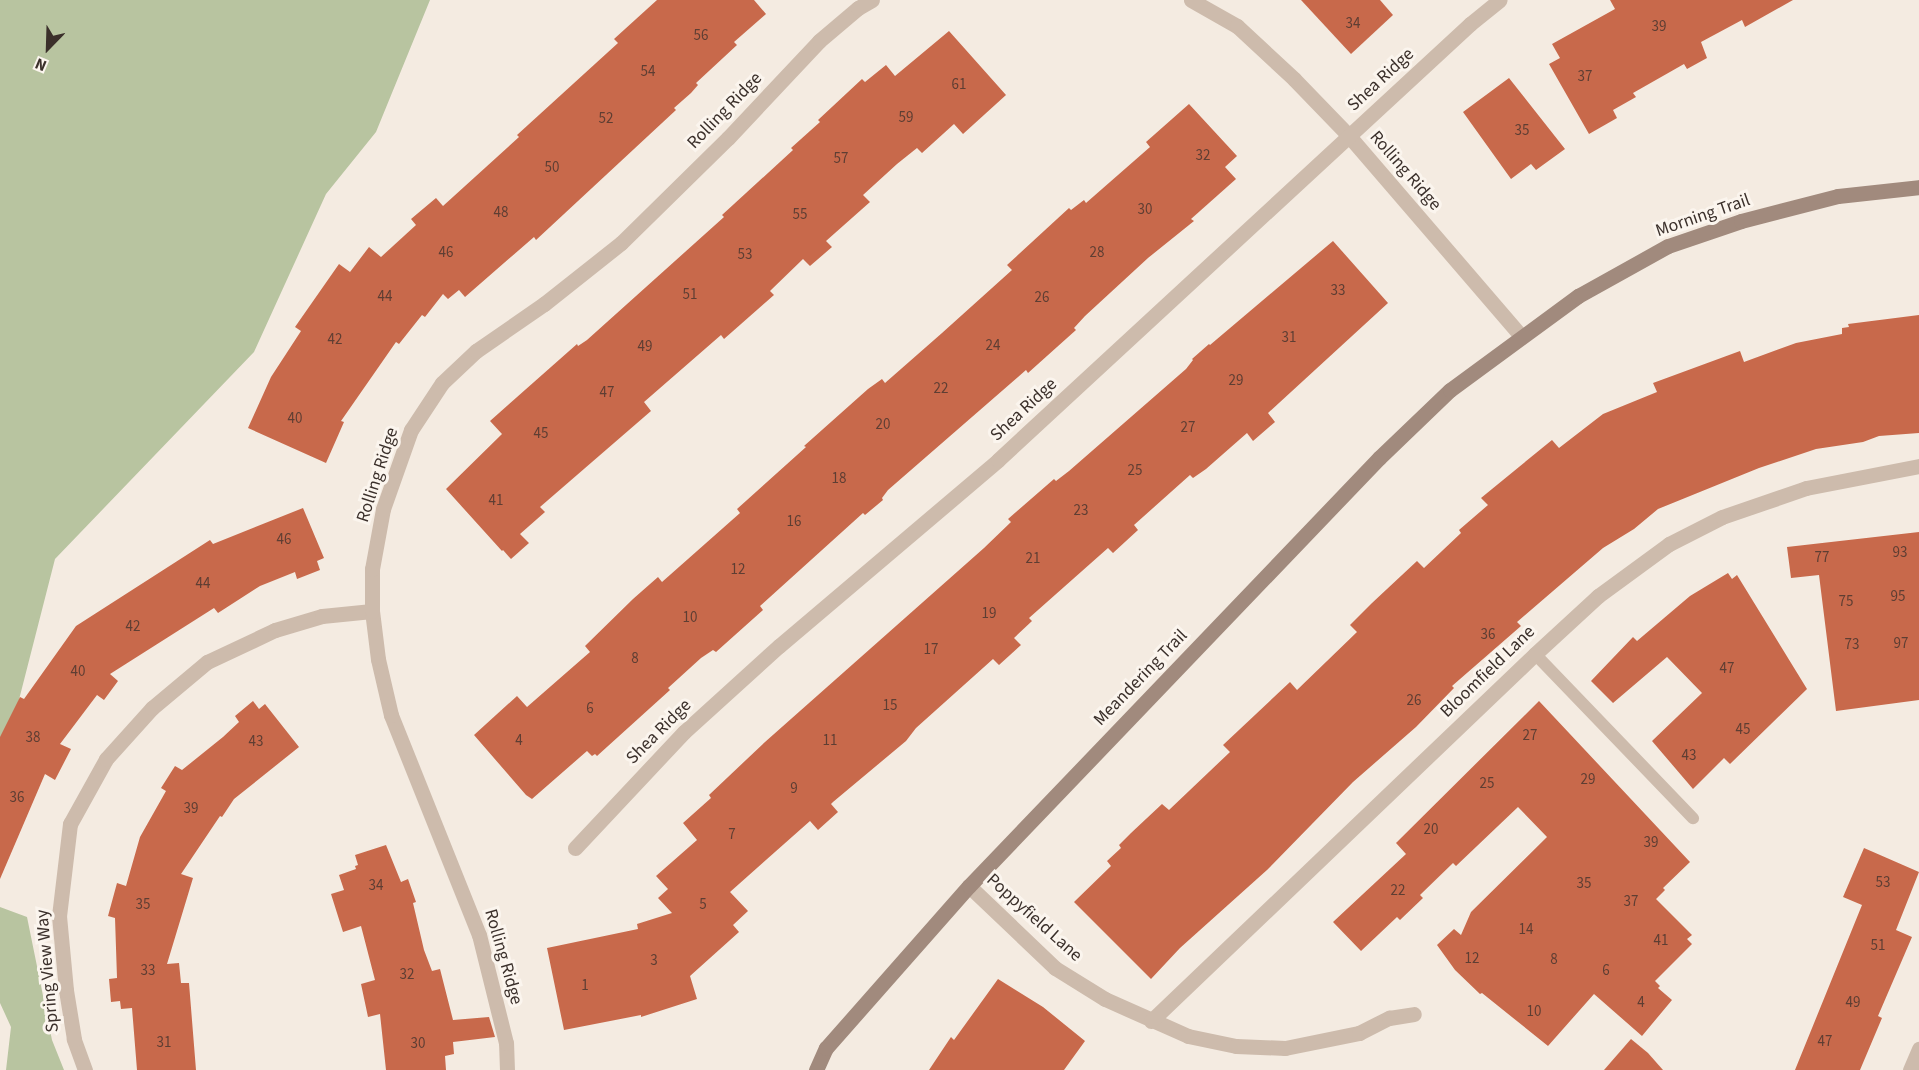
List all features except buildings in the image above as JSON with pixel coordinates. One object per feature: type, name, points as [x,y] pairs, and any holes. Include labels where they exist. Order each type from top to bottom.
[{"type":"street","name":"Rolling Ridge","points":[[507,1070],[506,1043],[479,935],[391,714],[378,659],[372,611],[372,569],[383,509],[411,430],[442,383],[476,351],[544,304],[621,243],[728,138],[819,41],[858,8],[872,0]]},
{"type":"street","name":"Rolling Ridge","points":[[1191,0],[1237,26],[1294,79],[1349,136],[1521,336]]},
{"type":"street","name":"Shea Ridge","points":[[575,848],[684,732],[779,646],[998,460],[1470,24],[1500,0]]},
{"type":"street","name":"Morning Trail","points":[[1521,336],[1578,296],[1668,246],[1741,220],[1838,196],[1919,187]]},
{"type":"street","name":"Meandering Trail","points":[[816,1070],[826,1048],[969,886],[1379,458],[1450,390],[1521,336]]},
{"type":"street","name":"Bloomfield Lane","points":[[1151,1021],[1535,654],[1598,596],[1669,544],[1722,517],[1806,488],[1919,466]]},
{"type":"street","name":"Spring View Way","points":[[85,1070],[72,1030],[59,915],[70,824],[106,759],[152,708],[207,662],[275,630],[322,616],[372,611]]},
{"type":"street","name":"Poppyfield Lane","points":[[969,886],[1055,968],[1105,999],[1188,1036],[1236,1046],[1285,1048],[1359,1033],[1389,1018],[1414,1014]]},
{"type":"street","points":[[1910,1070],[1919,1049]]},
{"type":"lane","points":[[1535,654],[1693,818]]},
{"type":"green space","points":[[0,0],[430,0],[376,132],[326,194],[254,352],[55,559],[0,774]]},
{"type":"green space","points":[[0,907],[27,917],[52,1040],[64,1070],[6,1070],[11,1027],[0,1003]]}]
